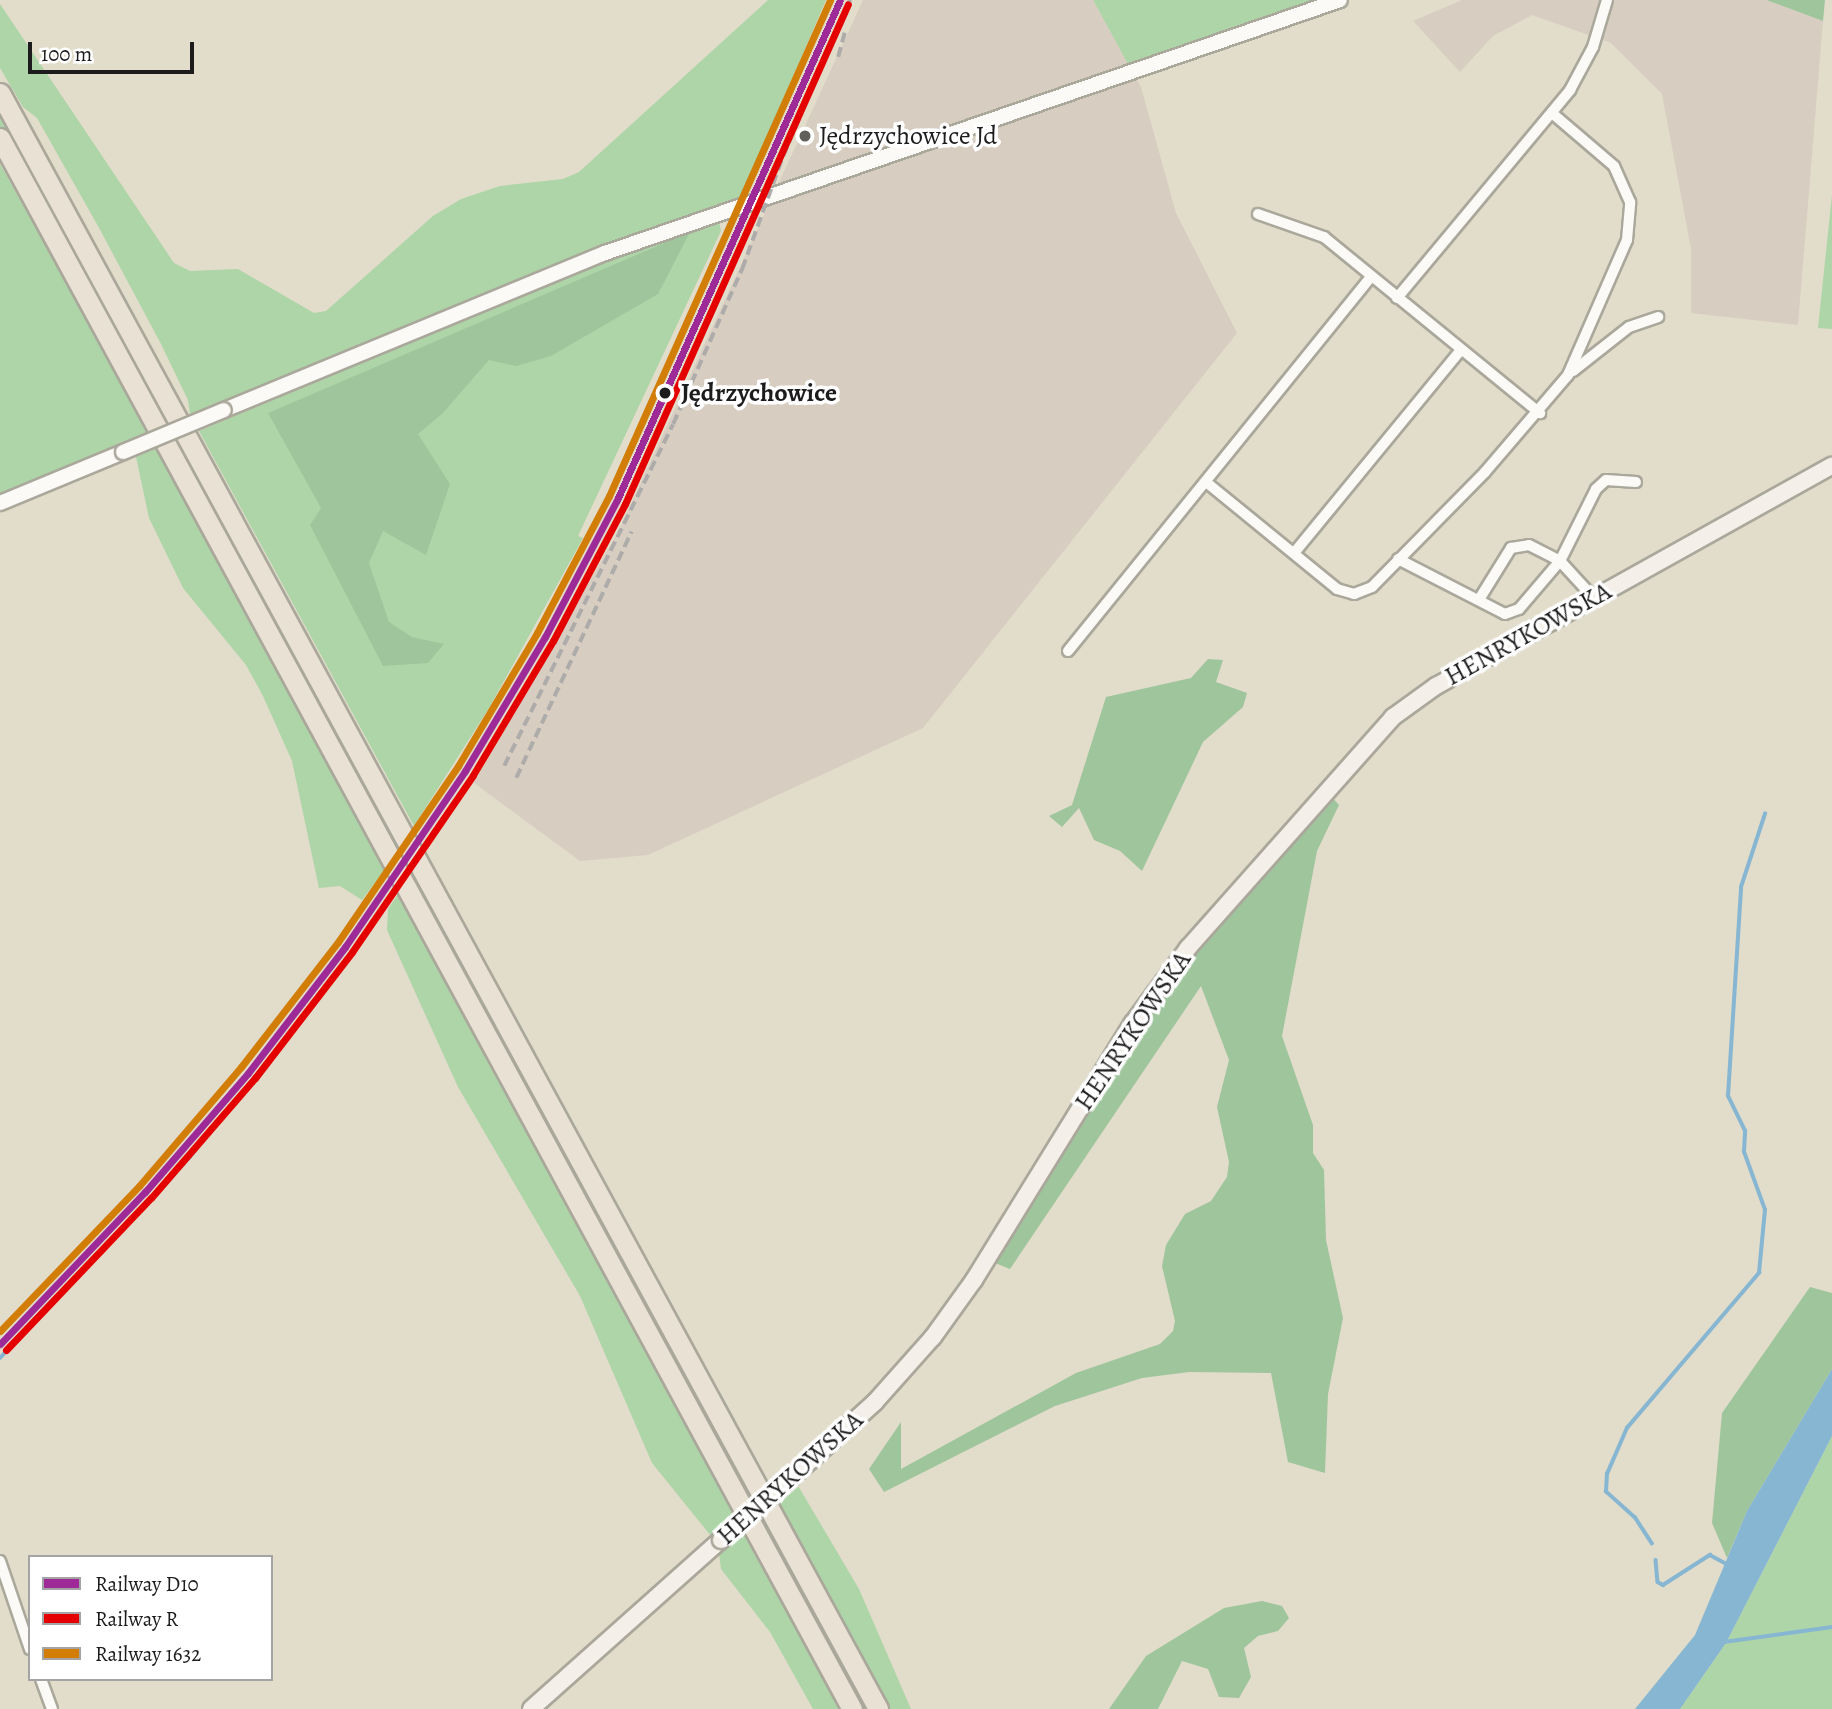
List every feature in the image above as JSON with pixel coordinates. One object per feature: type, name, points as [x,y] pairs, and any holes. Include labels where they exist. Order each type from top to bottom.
[{"type":"highway","points":[[0,93],[878,1709]]},
{"type":"highway","points":[[0,138],[44,213],[852,1709]]},
{"type":"highway","points":[[0,157],[44,213]]},
{"type":"main road","name":"HENRYKOWSKA","points":[[531,1709],[875,1402],[933,1337],[974,1280],[1133,1023],[1188,948],[1393,717],[1436,686],[1832,466]]},
{"type":"street","points":[[0,503],[605,253],[1340,0]]},
{"type":"street","points":[[1397,298],[1552,113],[1583,69],[1607,0]]},
{"type":"street","points":[[1552,113],[1614,166],[1630,202],[1627,240],[1569,375]]},
{"type":"street","points":[[1258,214],[1324,237],[1460,351],[1540,413]]},
{"type":"street","points":[[1068,651],[1371,277]]},
{"type":"street","points":[[1206,482],[1337,589],[1354,594],[1372,587],[1540,413],[1569,375],[1611,338],[1658,317]]},
{"type":"street","points":[[1294,554],[1460,351]]},
{"type":"street","points":[[1398,559],[1480,598],[1500,612],[1512,613],[1533,595],[1560,561],[1596,489],[1606,480],[1636,482]]},
{"type":"street","points":[[1480,598],[1511,548],[1520,543],[1540,548],[1560,561],[1593,597]]},
{"type":"street","points":[[0,1561],[28,1643]]},
{"type":"street","points":[[42,1681],[52,1709]]},
{"type":"shaded area","points":[[863,0],[1093,0],[1141,87],[1176,213],[1237,333],[923,728],[648,855],[580,861],[474,783],[618,532]]},
{"type":"shaded area","points":[[1462,0],[1767,0],[1823,21],[1798,325],[1691,313],[1691,249],[1662,94],[1611,43],[1532,15],[1493,36],[1460,72],[1413,21]]},
{"type":"green space","points":[[768,0],[826,0],[741,198],[612,243],[190,415],[188,400],[161,344],[98,226],[37,118],[23,107],[0,68],[0,4],[174,263],[190,271],[238,269],[314,313],[326,311],[433,216],[461,199],[500,186],[563,179],[579,172]]},
{"type":"green space","points":[[1093,0],[1317,0],[1128,64]]},
{"type":"green space","points":[[1767,0],[1825,0],[1823,21],[1769,1]]},
{"type":"green space","points":[[0,108],[851,1709],[838,1709],[0,134]]},
{"type":"green space","points":[[0,164],[150,432],[0,496]]},
{"type":"green space","points":[[1832,195],[1832,329],[1818,328]]},
{"type":"green space","points":[[719,221],[721,231],[578,536],[583,538],[489,708],[414,826],[199,431],[576,273]]},
{"type":"green space","points":[[690,232],[658,294],[551,356],[516,366],[489,360],[443,413],[418,434],[450,484],[426,555],[383,531],[369,563],[389,622],[412,637],[444,644],[428,663],[383,666],[310,525],[321,508],[268,413]]},
{"type":"green space","points":[[157,448],[385,869],[362,900],[340,886],[319,888],[292,761],[263,696],[246,665],[183,588],[149,518],[136,457]]},
{"type":"green space","points":[[1208,659],[1223,660],[1216,682],[1247,693],[1243,707],[1203,742],[1142,871],[1120,851],[1094,840],[1079,808],[1062,827],[1049,816],[1072,805],[1106,697],[1191,678]]},
{"type":"green space","points":[[1330,795],[1339,805],[1317,851],[1282,1036],[1313,1125],[1313,1153],[1324,1170],[1326,1240],[1343,1318],[1328,1394],[1325,1473],[1288,1462],[1271,1373],[1189,1372],[1142,1378],[1055,1406],[884,1492],[869,1469],[901,1422],[901,1469],[1076,1373],[1160,1344],[1173,1331],[1175,1321],[1162,1266],[1166,1245],[1185,1214],[1211,1201],[1227,1177],[1229,1162],[1217,1107],[1229,1060],[1201,986],[1010,1269],[995,1263],[1160,994],[1192,950]]},
{"type":"green space","points":[[398,894],[735,1515],[711,1536],[652,1463],[580,1296],[458,1087],[387,930],[388,909]]},
{"type":"green space","points":[[1810,1287],[1832,1293],[1832,1369],[1747,1511],[1727,1558],[1712,1523],[1722,1413]]},
{"type":"green space","points":[[1832,1436],[1832,1709],[1680,1709],[1726,1643]]},
{"type":"green space","points":[[797,1484],[859,1589],[911,1709],[888,1709],[777,1503]]},
{"type":"green space","points":[[743,1533],[839,1709],[813,1709],[770,1632],[721,1569],[719,1554]]},
{"type":"green space","points":[[1262,1601],[1282,1606],[1289,1618],[1278,1631],[1258,1636],[1244,1648],[1251,1677],[1239,1698],[1219,1697],[1208,1669],[1182,1661],[1158,1709],[1109,1709],[1146,1656],[1224,1608]]},
{"type":"water","points":[[1832,1369],[1832,1436],[1726,1643],[1680,1709],[1635,1709],[1695,1635],[1747,1511]]},
{"type":"waterway","points":[[1652,1544],[1635,1518],[1606,1492],[1607,1474],[1627,1428],[1759,1273],[1765,1210],[1744,1152],[1745,1131],[1728,1096],[1741,887],[1765,814]]},
{"type":"waterway","points":[[0,1358],[189,1158],[310,1010],[378,917]]},
{"type":"waterway","points":[[1656,1560],[1658,1582],[1663,1585],[1710,1555],[1725,1563]]},
{"type":"waterway","points":[[1724,1642],[1832,1627]]},
{"type":"railway","points":[[504,766],[673,424],[742,269],[783,156],[850,0]]},
{"type":"railway","points":[[838,57],[845,30]]},
{"type":"railway","points":[[516,778],[631,532]]},
{"type":"rail line","name":"1632","points":[[0,1331],[139,1186],[241,1067],[338,942],[458,766],[537,633],[609,496],[830,0]]},
{"type":"rail line","name":"D10","points":[[0,1344],[145,1192],[248,1073],[345,947],[465,771],[545,637],[617,500],[840,0]]},
{"type":"rail line","name":"R","points":[[6,1350],[151,1198],[255,1078],[352,952],[473,775],[553,641],[625,504],[848,4]]},
{"type":"place","name":"Jędrzychowice Jd","points":[[805,136]]},
{"type":"place","name":"Jędrzychowice","points":[[665,393]]}]
